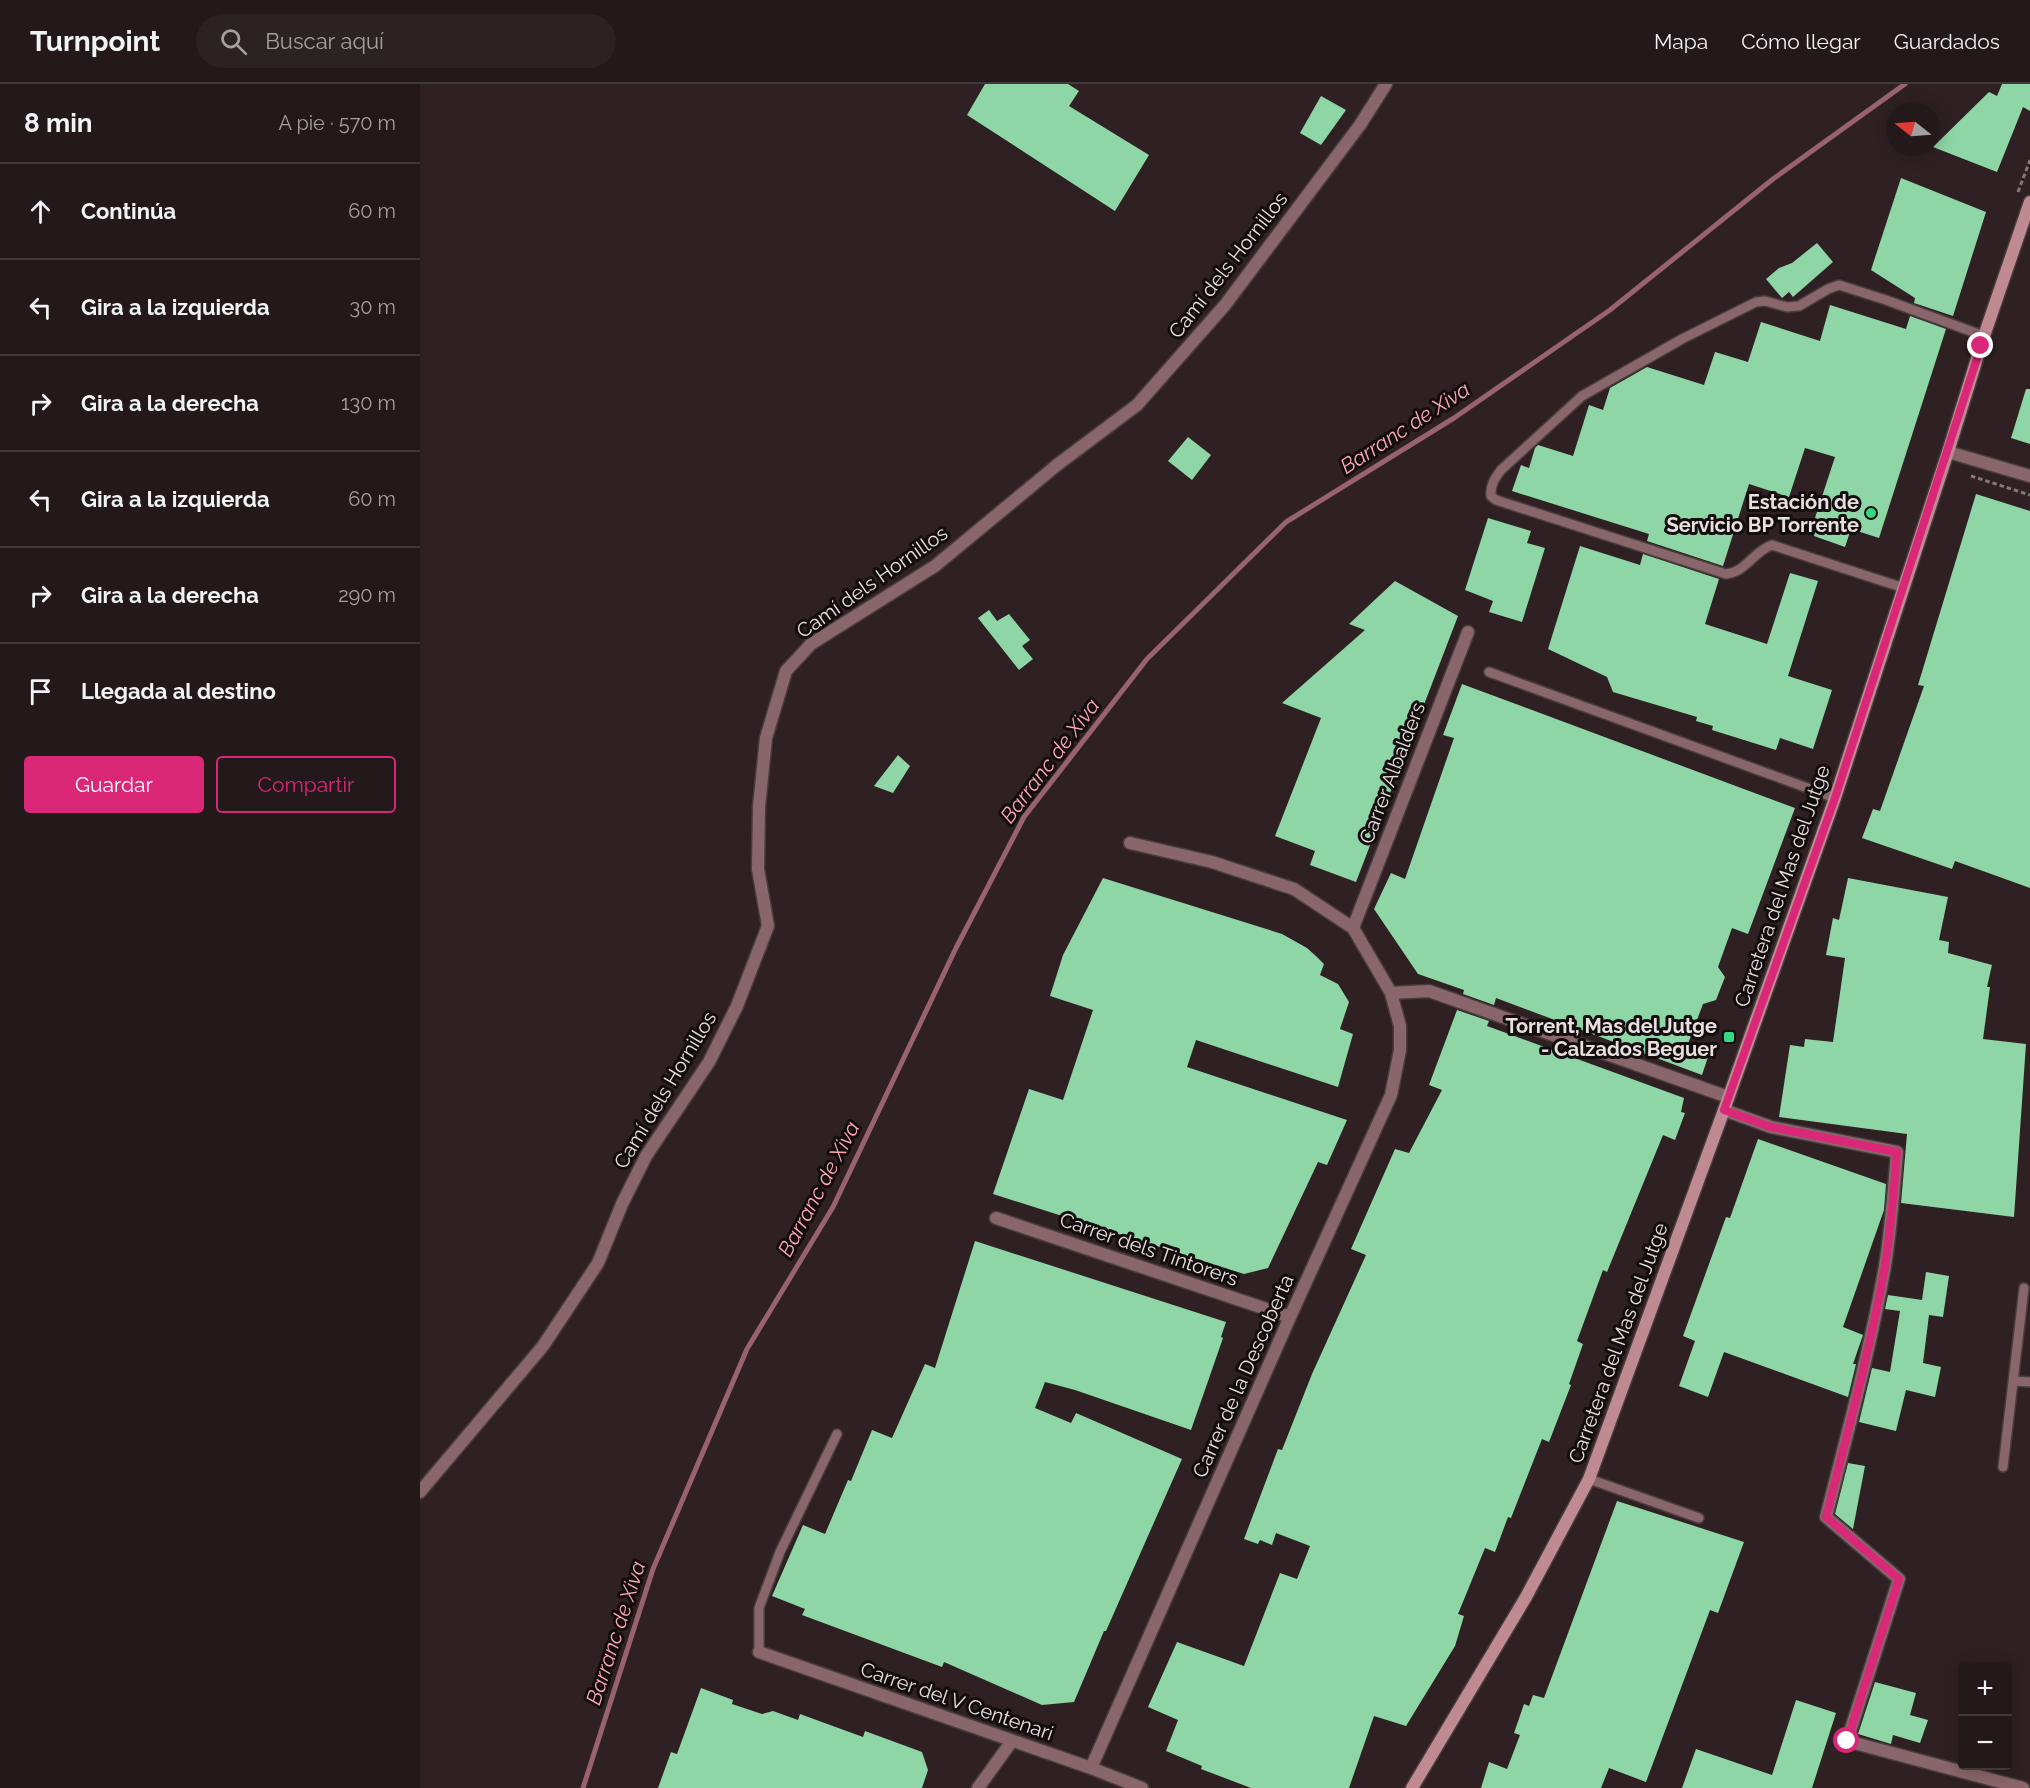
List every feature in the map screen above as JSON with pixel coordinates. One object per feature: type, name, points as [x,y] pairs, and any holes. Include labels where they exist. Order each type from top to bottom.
[{"type":"street","name":"Camí dels Hornillos","points":[[420,1492],[543,1346],[598,1263],[622,1204],[646,1156],[709,1062],[737,1006],[768,926],[758,869],[759,807],[766,738],[786,672],[811,644],[935,566],[1057,465],[1137,405],[1225,305],[1360,124],[1386,84]]},
{"type":"street","name":"Carretera del Mas del Jutge","points":[[1412,1788],[1526,1597],[1589,1479],[1835,798],[1984,336],[2030,202]]},
{"type":"street","points":[[1948,452],[2030,476]]},
{"type":"street","name":"Carrer Albalders","points":[[1353,928],[1467,632]]},
{"type":"street","points":[[1130,843],[1212,862],[1294,889],[1353,928]]},
{"type":"street","name":"Carrer de la Descoberta","points":[[1091,1768],[1290,1317],[1391,1095],[1400,1050],[1400,1026],[1391,993],[1353,928]]},
{"type":"street","points":[[1391,993],[1429,991],[1728,1097]]},
{"type":"street","points":[[1724,1110],[1771,1127],[1897,1152],[1893,1205],[1881,1288],[1869,1346],[1826,1517],[1899,1579],[1847,1741],[2023,1788]]},
{"type":"street","name":"Carrer dels Tintorers","points":[[996,1218],[1290,1317]]},
{"type":"street","name":"Carrer del V Centenari","points":[[759,1652],[1142,1788]]},
{"type":"street","points":[[978,1788],[1012,1741]]},
{"type":"lane","points":[[1904,588],[1772,545],[1765,548],[1739,571],[1726,573],[1496,500],[1491,496],[1491,490],[1501,470],[1582,396],[1682,339],[1756,302],[1765,301],[1787,307],[1799,306],[1827,289],[1839,285],[1984,336]]},
{"type":"lane","points":[[1489,672],[1835,798]]},
{"type":"lane","points":[[2003,1467],[2024,1288]]},
{"type":"lane","points":[[2014,1381],[2030,1382]]},
{"type":"lane","points":[[759,1652],[759,1608],[780,1551],[837,1434]]},
{"type":"lane","points":[[1589,1479],[1699,1518]]},
{"type":"building","points":[[985,84],[1068,84],[1079,91],[1069,106],[1149,155],[1115,211],[967,115]]},
{"type":"building","points":[[2002,84],[2030,84],[2030,111],[2023,107],[1997,172],[1940,150],[1940,140],[1989,92],[1997,96]]},
{"type":"building","points":[[1321,96],[1346,110],[1321,145],[1300,133]]},
{"type":"building","points":[[1901,178],[1986,212],[1953,316],[1914,303],[1915,298],[1871,270]]},
{"type":"building","points":[[1817,243],[1833,262],[1793,297],[1789,292],[1782,298],[1766,279],[1779,268],[1792,263]]},
{"type":"building","points":[[1830,305],[1906,329],[1910,316],[1946,329],[1879,538],[1851,529],[1845,547],[1814,536],[1817,525],[1813,524],[1835,457],[1805,448],[1789,497],[1749,484],[1723,566],[1647,541],[1649,534],[1512,491],[1521,465],[1529,468],[1538,445],[1573,456],[1589,405],[1603,410],[1610,388],[1647,367],[1704,385],[1715,352],[1748,362],[1761,322],[1820,341]]},
{"type":"building","points":[[2026,389],[2030,389],[2030,444],[2011,438]]},
{"type":"building","points":[[1188,437],[1211,455],[1192,480],[1168,461]]},
{"type":"building","points":[[1976,494],[2030,511],[2030,888],[1955,861],[1952,869],[1862,838],[1873,809],[1880,811],[1924,686],[1918,685]]},
{"type":"building","points":[[1488,518],[1531,531],[1527,543],[1545,548],[1522,622],[1489,612],[1493,601],[1465,590]]},
{"type":"building","points":[[1580,546],[1640,565],[1643,554],[1719,579],[1705,624],[1767,644],[1790,573],[1818,581],[1788,676],[1832,690],[1813,749],[1780,738],[1776,750],[1712,730],[1713,726],[1696,721],[1697,717],[1613,692],[1607,677],[1548,649]]},
{"type":"building","points":[[1395,581],[1458,616],[1356,882],[1310,865],[1315,851],[1275,836],[1321,718],[1282,703],[1365,630],[1349,624]]},
{"type":"building","points":[[989,610],[997,621],[1009,614],[1030,640],[1022,646],[1033,659],[1019,670],[978,618]]},
{"type":"building","points":[[1462,684],[1795,808],[1748,934],[1732,928],[1718,967],[1725,977],[1716,1000],[1703,1004],[1686,1049],[1708,1057],[1702,1075],[1496,998],[1494,1005],[1463,994],[1464,990],[1418,974],[1374,909],[1391,873],[1405,879],[1454,738],[1443,735]]},
{"type":"building","points":[[898,755],[910,766],[893,793],[874,786]]},
{"type":"building","points":[[1103,878],[1282,934],[1307,948],[1324,964],[1320,975],[1338,984],[1349,1002],[1340,1029],[1353,1034],[1338,1087],[1196,1040],[1187,1067],[1347,1120],[1327,1165],[1318,1162],[1268,1268],[1244,1274],[993,1194],[1029,1089],[1063,1100],[1093,1010],[1050,996],[1063,955]]},
{"type":"building","points":[[1848,878],[1948,897],[1939,940],[1949,942],[1948,953],[1992,965],[1987,987],[1990,987],[1983,1039],[2026,1044],[2014,1217],[1901,1203],[1907,1134],[1779,1117],[1790,1045],[1804,1047],[1805,1039],[1833,1042],[1845,958],[1826,955],[1833,918],[1839,920]]},
{"type":"building","points":[[1457,1010],[1489,1021],[1487,1026],[1684,1098],[1681,1112],[1685,1113],[1675,1140],[1663,1135],[1607,1272],[1603,1270],[1577,1341],[1583,1344],[1569,1384],[1571,1385],[1549,1442],[1542,1439],[1495,1552],[1485,1548],[1458,1614],[1464,1616],[1455,1646],[1406,1726],[1374,1716],[1349,1788],[1251,1788],[1201,1769],[1202,1766],[1166,1751],[1178,1720],[1148,1707],[1177,1642],[1244,1666],[1280,1573],[1297,1579],[1310,1546],[1276,1533],[1272,1545],[1260,1540],[1258,1544],[1244,1539],[1278,1449],[1282,1450],[1312,1374],[1366,1255],[1351,1249],[1395,1149],[1409,1153],[1442,1090],[1429,1085]]},
{"type":"building","points":[[1758,1139],[1886,1184],[1884,1210],[1843,1327],[1863,1335],[1853,1364],[1856,1364],[1848,1397],[1724,1352],[1708,1397],[1679,1386],[1695,1341],[1683,1336],[1726,1217],[1730,1218]]},
{"type":"building","points":[[975,1241],[1226,1322],[1221,1337],[1223,1338],[1191,1430],[1045,1382],[1035,1408],[1071,1423],[1076,1413],[1182,1459],[1074,1702],[1042,1705],[944,1662],[942,1667],[802,1615],[805,1609],[772,1596],[803,1525],[825,1534],[848,1480],[851,1481],[872,1430],[892,1438],[925,1364],[935,1368]]},
{"type":"building","points":[[1926,1272],[1949,1276],[1943,1317],[1929,1315],[1923,1363],[1941,1367],[1935,1397],[1906,1390],[1896,1431],[1859,1422],[1872,1368],[1890,1372],[1900,1311],[1885,1309],[1888,1295],[1922,1300]]},
{"type":"building","points":[[1848,1463],[1865,1466],[1853,1529],[1835,1514]]},
{"type":"building","points":[[1617,1501],[1744,1542],[1718,1613],[1710,1610],[1646,1782],[1609,1768],[1601,1788],[1481,1788],[1489,1762],[1507,1769],[1520,1735],[1514,1733],[1524,1704],[1529,1706],[1533,1695],[1544,1698]]},
{"type":"building","points":[[1875,1682],[1916,1693],[1910,1715],[1928,1720],[1920,1743],[1893,1735],[1891,1744],[1858,1734]]},
{"type":"building","points":[[701,1688],[733,1700],[732,1704],[762,1714],[773,1711],[798,1720],[800,1714],[863,1737],[865,1731],[922,1752],[928,1770],[922,1788],[658,1788],[671,1752],[677,1754]]},
{"type":"building","points":[[1796,1700],[1836,1713],[1812,1788],[1682,1788],[1696,1749],[1772,1775]]},
{"type":"waterway","name":"Barranc de Xiva","points":[[583,1788],[653,1569],[747,1349],[833,1207],[956,948],[1024,817],[1147,659],[1286,522],[1454,418],[1610,310],[1773,179],[1905,84]]},
{"type":"place","name":"Estación de Servicio BP Torrente","points":[[1871,513]]},
{"type":"place","name":"Torrent, Mas del Jutge - Calzados Beguer","points":[[1729,1037]]},
{"type":"route","points":[[1847,1741],[1899,1579],[1826,1517],[1869,1346],[1885,1265],[1897,1152],[1771,1127],[1724,1110],[1835,798],[1981,346]]}]
